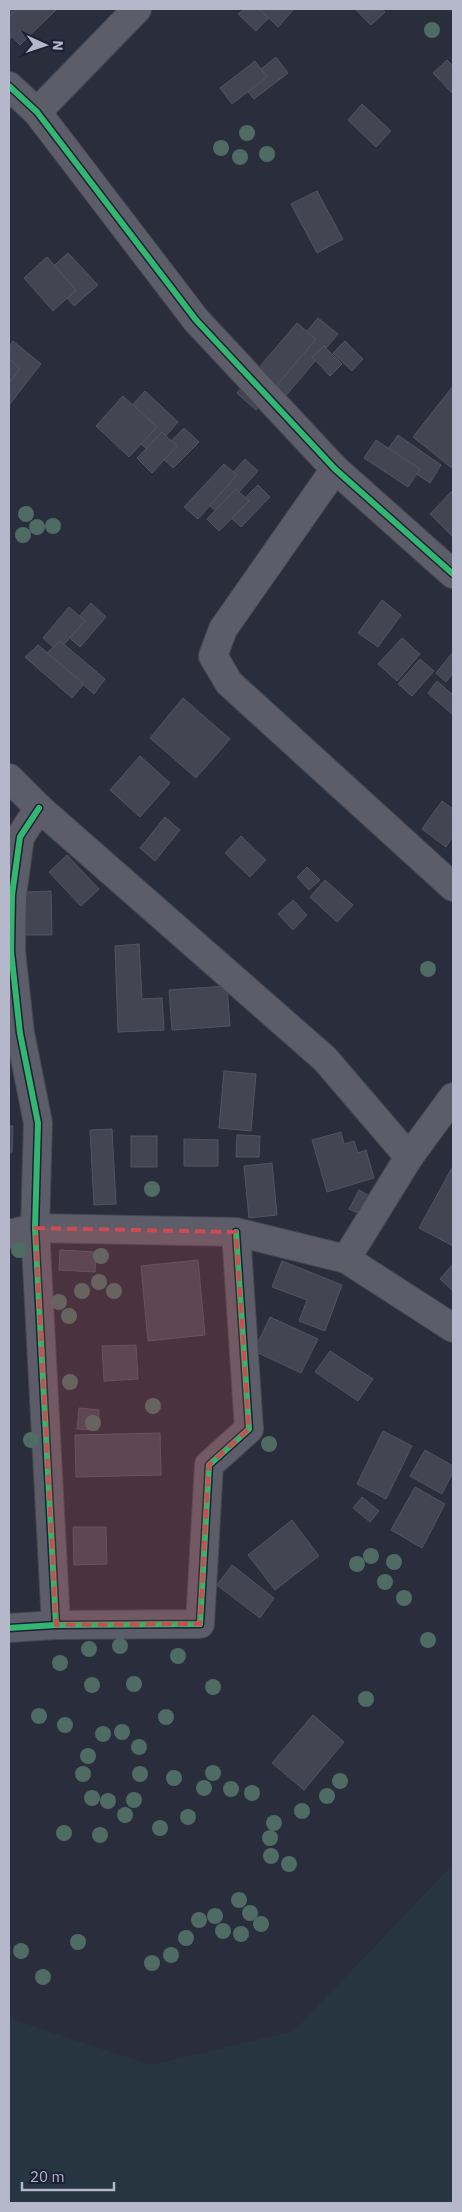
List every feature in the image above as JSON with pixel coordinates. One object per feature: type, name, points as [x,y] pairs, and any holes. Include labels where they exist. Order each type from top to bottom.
[{"type":"street","points":[[37,112],[137,9]]},
{"type":"street","points":[[9,86],[37,112],[196,320],[334,469],[453,574]]},
{"type":"street","points":[[334,469],[223,629],[213,656],[229,683],[453,887]]},
{"type":"street","points":[[9,778],[39,808],[325,1059],[409,1157]]},
{"type":"street","points":[[39,808],[14,837],[11,951],[20,1033],[38,1123],[35,1228],[56,1625]]},
{"type":"street","points":[[346,1259],[409,1157],[453,1097]]},
{"type":"street","points":[[9,1234],[35,1228],[236,1232],[346,1259],[453,1328]]},
{"type":"street","points":[[9,1628],[56,1625],[200,1624],[209,1465],[248,1429],[236,1232]]},
{"type":"highlighted area","points":[[35,1228],[236,1232],[249,1429],[209,1465],[200,1624],[56,1625]]},
{"type":"shaded area","points":[[453,1864],[453,2203],[9,2203],[9,2018],[151,2065],[294,2031]]},
{"type":"building","points":[[9,9],[38,10],[9,40]]},
{"type":"building","points":[[17,9],[57,9],[20,45],[9,33],[9,17]]},
{"type":"building","points":[[244,9],[277,9],[256,31],[238,14]]},
{"type":"building","points":[[294,9],[278,27],[260,10]]},
{"type":"building","points":[[355,9],[381,9],[385,12],[371,25]]},
{"type":"building","points":[[276,57],[288,73],[254,99],[242,84]]},
{"type":"building","points":[[447,60],[453,66],[453,94],[433,73]]},
{"type":"building","points":[[255,61],[267,77],[232,104],[220,88]]},
{"type":"building","points":[[362,104],[391,131],[376,147],[348,120]]},
{"type":"building","points":[[317,191],[343,239],[317,253],[291,204]]},
{"type":"building","points":[[68,253],[98,285],[74,306],[46,273]]},
{"type":"building","points":[[47,257],[76,290],[53,311],[24,278]]},
{"type":"building","points":[[318,318],[338,334],[278,405],[259,388]]},
{"type":"building","points":[[297,323],[316,339],[256,410],[237,393]]},
{"type":"building","points":[[13,341],[41,364],[9,405],[9,347]]},
{"type":"building","points":[[345,341],[363,359],[352,371],[333,353]]},
{"type":"building","points":[[324,346],[342,364],[330,376],[312,357]]},
{"type":"building","points":[[9,359],[20,369],[9,383]]},
{"type":"building","points":[[453,386],[453,469],[413,437]]},
{"type":"building","points":[[145,391],[178,422],[151,453],[117,422]]},
{"type":"building","points":[[123,396],[157,427],[129,457],[96,426]]},
{"type":"building","points":[[184,428],[199,442],[173,468],[158,454]]},
{"type":"building","points":[[162,432],[177,446],[152,473],[137,458]]},
{"type":"building","points":[[398,435],[441,465],[430,483],[385,453]]},
{"type":"building","points":[[376,440],[420,469],[408,487],[364,458]]},
{"type":"building","points":[[245,459],[258,471],[219,514],[206,502]]},
{"type":"building","points":[[224,464],[237,475],[198,519],[184,507]]},
{"type":"building","points":[[258,485],[270,497],[241,527],[228,515]]},
{"type":"building","points":[[236,489],[249,501],[219,531],[207,519]]},
{"type":"building","points":[[453,490],[453,537],[430,514]]},
{"type":"building","points":[[382,600],[401,615],[378,647],[358,633]]},
{"type":"building","points":[[91,603],[106,617],[80,647],[64,633]]},
{"type":"building","points":[[69,607],[85,621],[58,651],[43,638]]},
{"type":"building","points":[[402,638],[420,654],[397,681],[378,664]]},
{"type":"building","points":[[60,641],[105,679],[94,694],[47,653]]},
{"type":"building","points":[[38,645],[84,684],[72,698],[25,657]]},
{"type":"building","points":[[453,652],[453,673],[446,682],[436,673]]},
{"type":"building","points":[[420,659],[434,671],[412,696],[398,684]]},
{"type":"building","points":[[437,681],[453,695],[453,715],[428,693]]},
{"type":"building","points":[[183,698],[230,739],[196,778],[150,738]]},
{"type":"building","points":[[140,756],[170,783],[140,817],[110,790]]},
{"type":"building","points":[[442,801],[453,809],[453,836],[446,847],[422,829]]},
{"type":"building","points":[[165,817],[180,830],[155,861],[140,848]]},
{"type":"building","points":[[241,836],[266,860],[250,877],[225,853]]},
{"type":"building","points":[[67,855],[99,889],[81,906],[49,872]]},
{"type":"building","points":[[307,867],[320,880],[309,890],[297,877]]},
{"type":"building","points":[[325,880],[353,905],[337,922],[310,897]]},
{"type":"building","points":[[51,891],[52,935],[26,935],[25,892]]},
{"type":"building","points":[[293,900],[307,915],[293,930],[278,914]]},
{"type":"building","points":[[139,944],[142,999],[162,998],[164,1030],[118,1032],[115,946]]},
{"type":"building","points":[[227,986],[230,1026],[172,1030],[169,990]]},
{"type":"building","points":[[224,1071],[256,1074],[251,1131],[219,1128]]},
{"type":"building","points":[[9,1126],[13,1126],[12,1152],[9,1152]]},
{"type":"building","points":[[112,1129],[116,1204],[94,1205],[90,1130]]},
{"type":"building","points":[[341,1132],[344,1144],[354,1141],[358,1153],[366,1150],[374,1178],[327,1192],[312,1140]]},
{"type":"building","points":[[237,1135],[260,1136],[259,1157],[236,1157]]},
{"type":"building","points":[[131,1136],[157,1136],[157,1167],[131,1167]]},
{"type":"building","points":[[184,1139],[218,1140],[218,1166],[184,1166]]},
{"type":"building","points":[[272,1163],[277,1215],[249,1218],[244,1166]]},
{"type":"building","points":[[453,1166],[453,1246],[419,1228]]},
{"type":"building","points":[[359,1190],[371,1197],[362,1215],[349,1209]]},
{"type":"building","points":[[60,1250],[96,1252],[95,1272],[59,1270]]},
{"type":"building","points":[[198,1260],[205,1335],[148,1341],[141,1266]]},
{"type":"building","points":[[282,1261],[342,1285],[325,1331],[299,1321],[307,1300],[272,1287]]},
{"type":"building","points":[[453,1264],[453,1291],[440,1279]]},
{"type":"building","points":[[270,1317],[318,1339],[301,1373],[254,1351]]},
{"type":"building","points":[[136,1345],[138,1379],[104,1381],[102,1346]]},
{"type":"building","points":[[330,1351],[373,1379],[358,1401],[315,1372]]},
{"type":"building","points":[[79,1408],[99,1410],[98,1430],[77,1429]]},
{"type":"building","points":[[383,1431],[412,1446],[386,1499],[357,1484]]},
{"type":"building","points":[[160,1433],[161,1475],[76,1477],[75,1435]]},
{"type":"building","points":[[425,1450],[453,1466],[453,1472],[442,1494],[410,1476]]},
{"type":"building","points":[[415,1487],[445,1504],[422,1548],[391,1530]]},
{"type":"building","points":[[362,1497],[379,1511],[370,1522],[353,1508]]},
{"type":"building","points":[[292,1520],[319,1556],[275,1590],[248,1555]]},
{"type":"building","points":[[73,1527],[106,1527],[107,1564],[74,1565]]},
{"type":"building","points":[[232,1565],[274,1598],[260,1618],[217,1585]]},
{"type":"building","points":[[313,1715],[344,1742],[304,1790],[272,1763]]},
{"type":"cycle path","points":[[9,86],[37,112],[196,320],[335,469],[453,574]]},
{"type":"cycle path","points":[[39,808],[20,837],[12,895],[11,951],[20,1033],[38,1123],[35,1228],[56,1625]]},
{"type":"cycle path","points":[[9,1628],[56,1625],[200,1624],[209,1465],[249,1429],[236,1232]]}]
